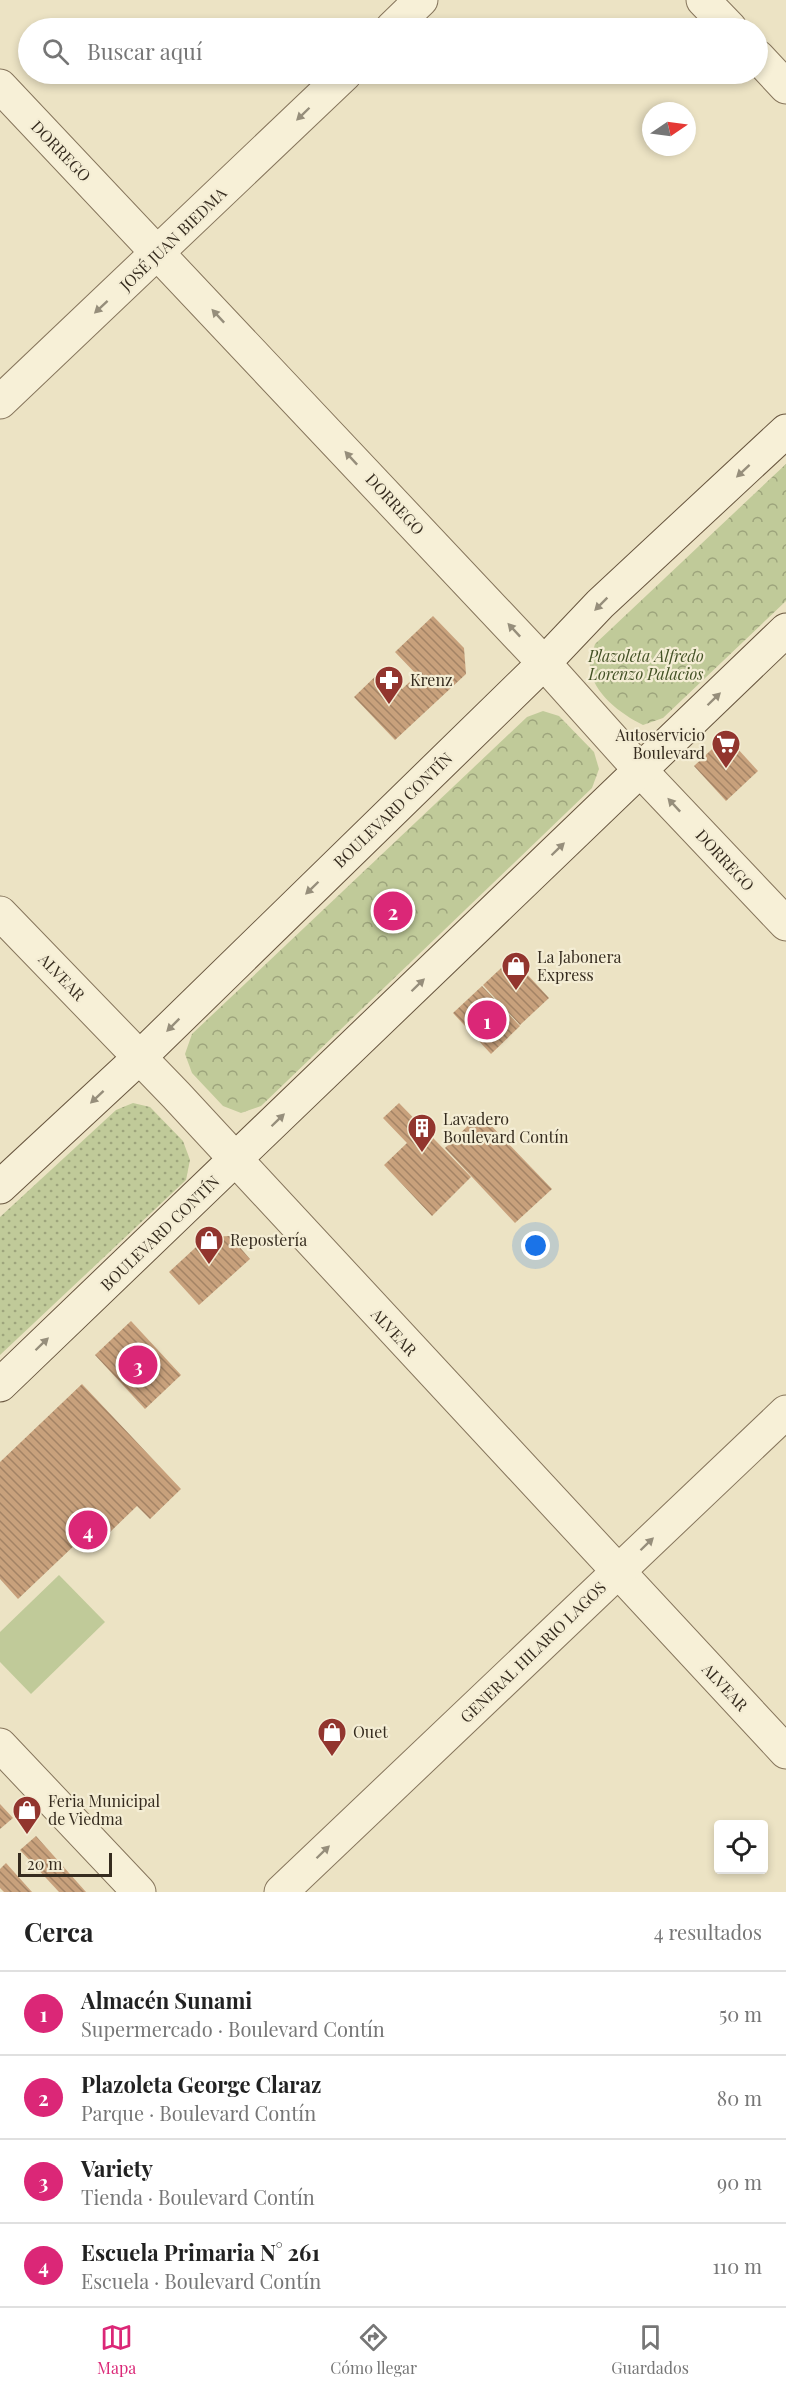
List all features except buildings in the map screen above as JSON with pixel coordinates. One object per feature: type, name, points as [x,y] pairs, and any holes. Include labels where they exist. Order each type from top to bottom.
[{"type":"street","points":[[403,18],[422,0]]},
{"type":"street","points":[[703,0],[720,18]]},
{"type":"street","points":[[768,68],[786,87]]},
{"type":"street","name":"JOSÉ JUAN BIEDMA","points":[[0,402],[335,84]]},
{"type":"street","name":"DORREGO","points":[[0,86],[544,663],[640,770],[786,924]]},
{"type":"street","name":"BOULEVARD CONTÍN","points":[[0,1187],[140,1058],[544,663],[600,604],[786,431]]},
{"type":"street","name":"BOULEVARD CONTÍN","points":[[0,1385],[236,1161],[786,630]]},
{"type":"street","name":"ALVEAR","points":[[0,913],[140,1058],[786,1752]]},
{"type":"street","name":"GENERAL HILARIO LAGOS","points":[[281,1892],[786,1412]]},
{"type":"street","points":[[0,1745],[139,1892]]},
{"type":"green space","name":"Plazoleta Alfredo Lorenzo Palacios","points":[[786,464],[786,601],[663,718],[643,725],[617,709],[602,694],[592,677],[590,664],[595,644]]},
{"type":"green space","points":[[543,711],[559,716],[594,752],[599,769],[592,788],[261,1106],[241,1113],[223,1106],[192,1073],[185,1054],[192,1034],[527,717]]},
{"type":"green space","points":[[133,1103],[150,1107],[183,1141],[190,1160],[186,1180],[0,1355],[0,1217],[116,1110]]},
{"type":"green space","points":[[59,1575],[105,1622],[31,1694],[0,1662],[0,1632]]},
{"type":"place","name":"Krenz","points":[[389,706]]},
{"type":"place","name":"Autoservicio Boulevard","points":[[726,770]]},
{"type":"place","name":"Plazoleta George Claraz","points":[[393,911]]},
{"type":"place","name":"La Jabonera Express","points":[[516,992]]},
{"type":"place","name":"Almacén Sunami","points":[[487,1020]]},
{"type":"place","name":"Lavadero Boulevard Contín","points":[[422,1154]]},
{"type":"place","name":"Repostería","points":[[209,1266]]},
{"type":"place","name":"Variety","points":[[138,1365]]},
{"type":"place","name":"Escuela Primaria N° 261","points":[[88,1530]]},
{"type":"place","name":"Ouet","points":[[332,1758]]},
{"type":"place","name":"Feria Municipal de Viedma","points":[[27,1836]]}]
